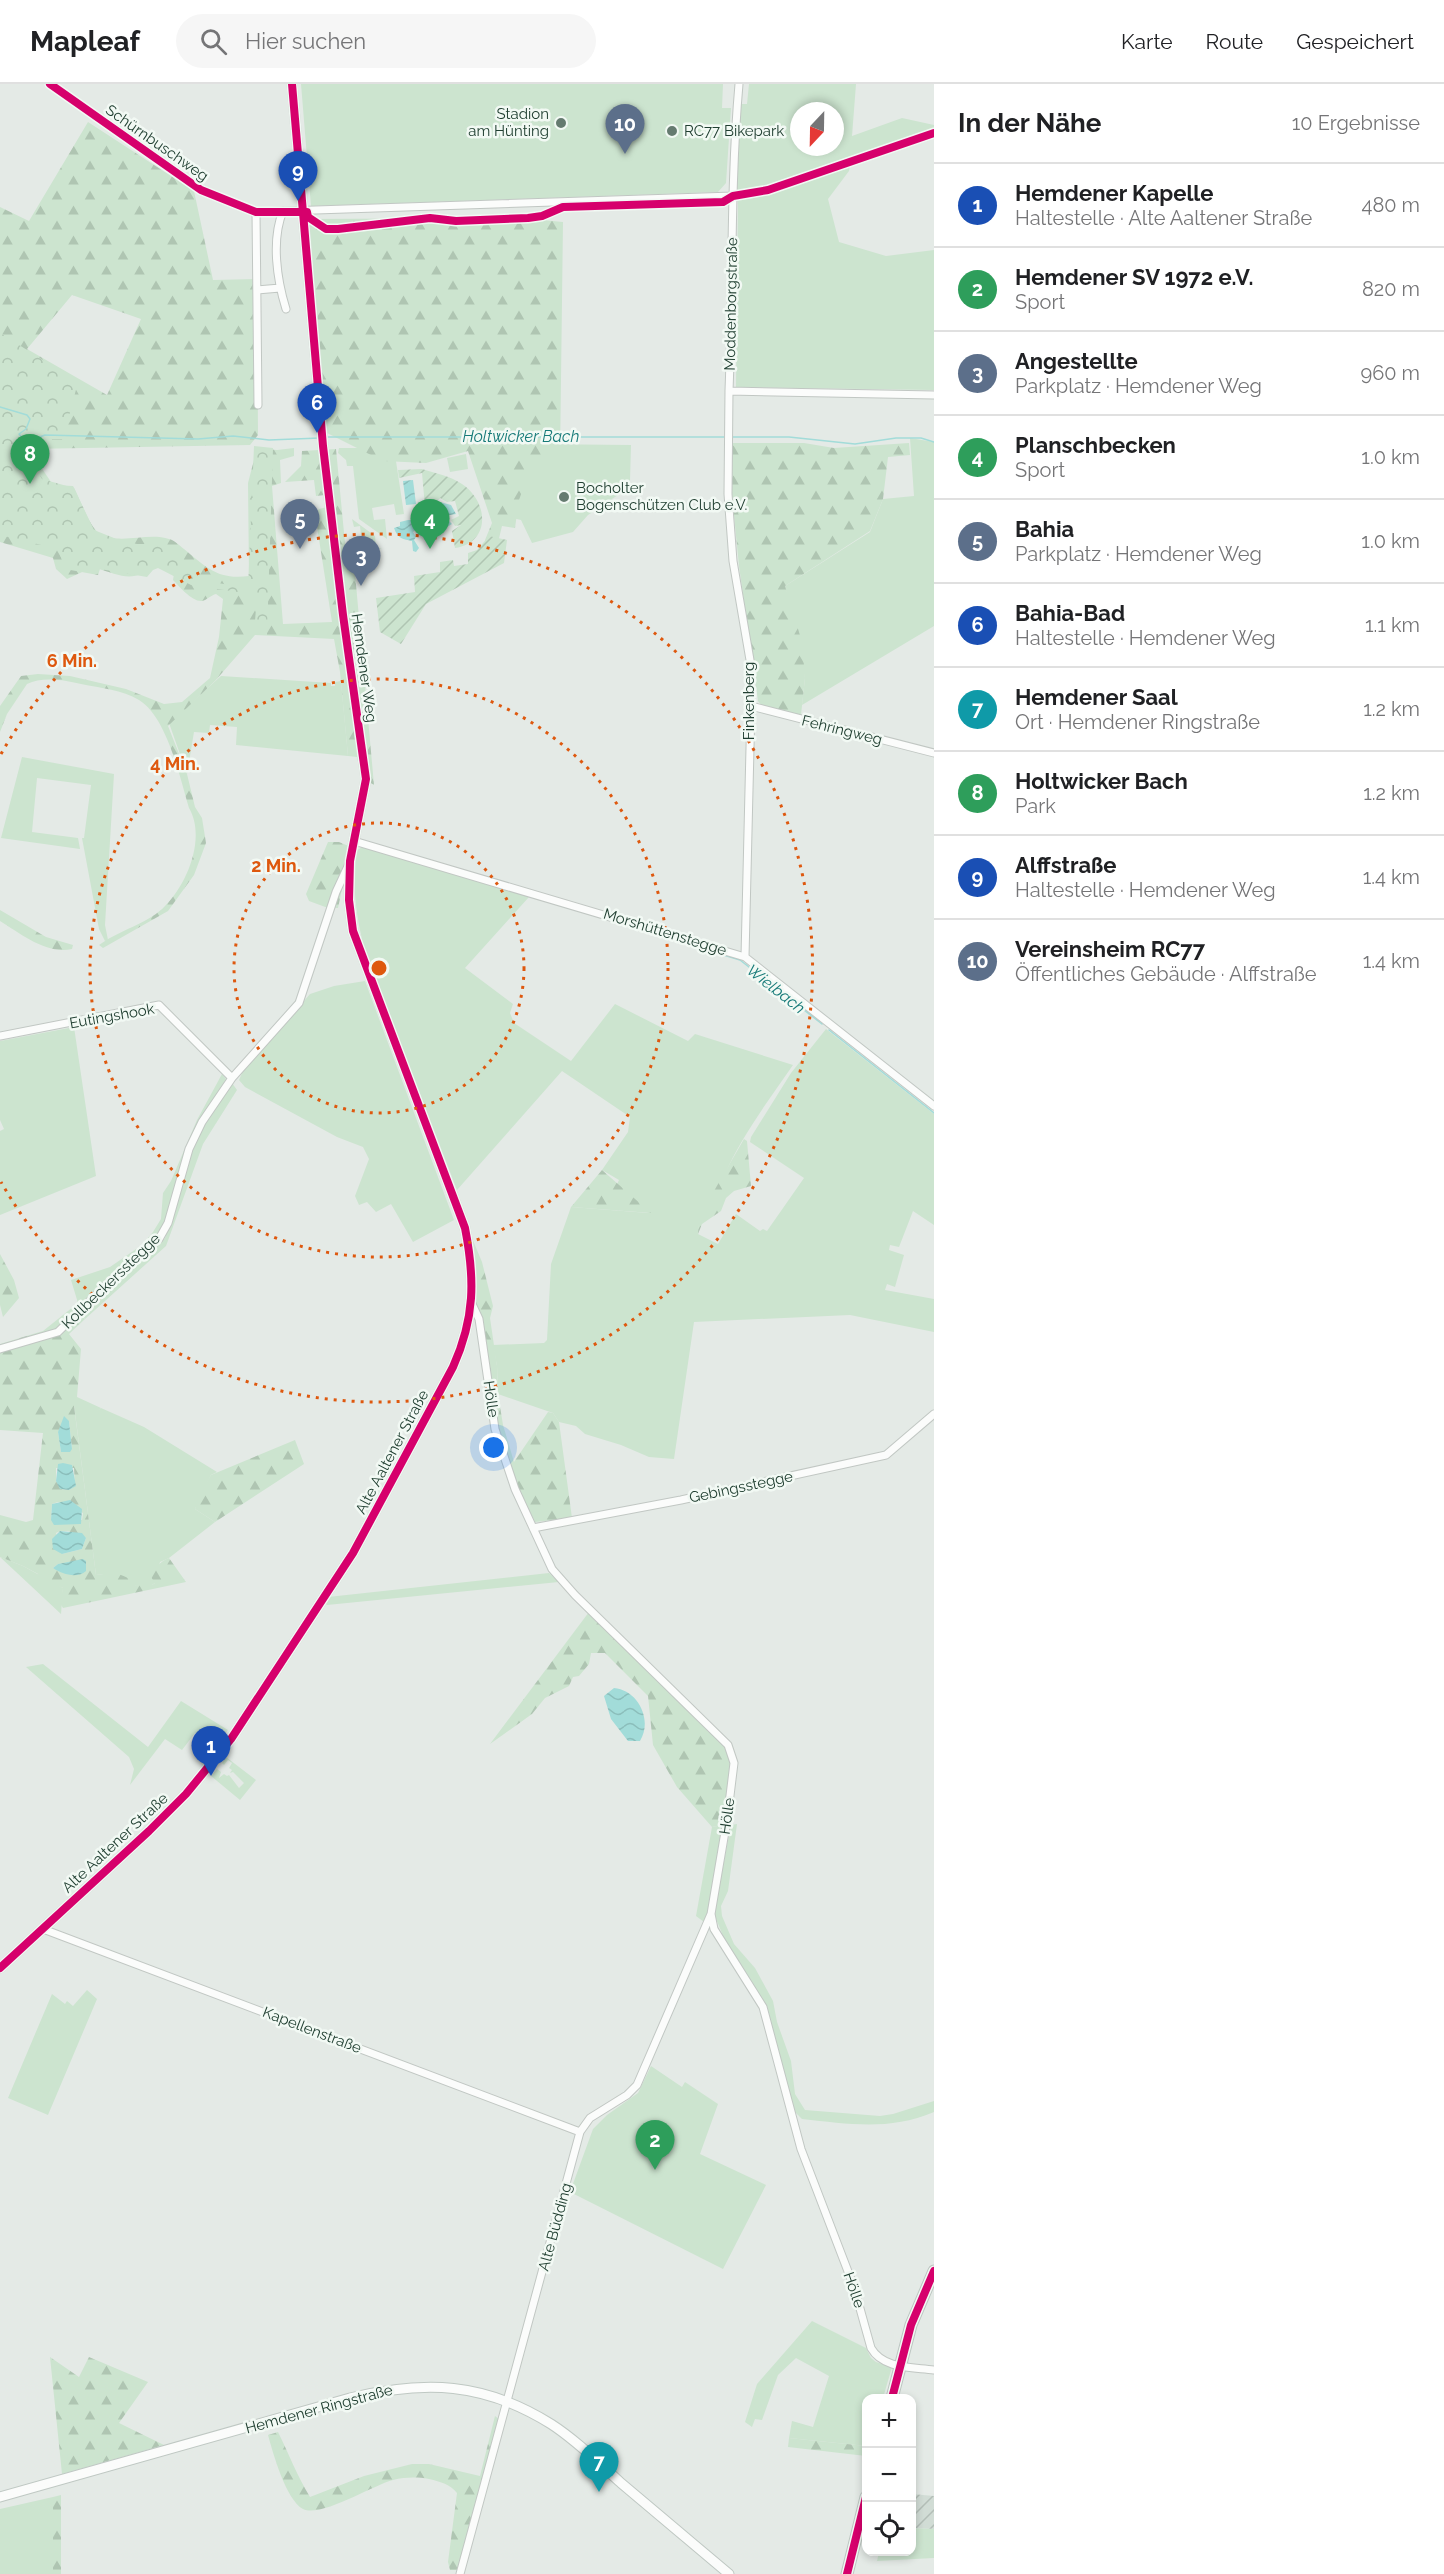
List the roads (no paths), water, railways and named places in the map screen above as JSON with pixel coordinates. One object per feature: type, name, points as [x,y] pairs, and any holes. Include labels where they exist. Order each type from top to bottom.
[{"type":"main road","points":[[893,2394],[911,2325],[934,2271]]},
{"type":"main road","points":[[847,2574],[866,2502]]},
{"type":"street","name":"Hemdener Weg","points":[[292,84],[323,446],[343,615],[366,779],[354,841]]},
{"type":"street","name":"Moddenborgstraße","points":[[739,84],[733,196],[733,302],[729,391],[934,395]]},
{"type":"street","points":[[258,405],[256,212],[733,196],[768,190],[934,133]]},
{"type":"street","name":"Schürnbuschweg","points":[[193,185],[256,212]]},
{"type":"street","points":[[283,211],[277,233],[280,288],[286,309]]},
{"type":"street","points":[[258,290],[280,288]]},
{"type":"street","name":"Finkenberg","points":[[729,391],[728,494],[733,561],[750,660],[745,957]]},
{"type":"street","name":"Fehringweg","points":[[751,706],[934,753]]},
{"type":"street","name":"Alte Aaltener Straße","points":[[0,1968],[186,1794],[235,1734],[353,1553],[461,1348],[472,1304],[472,1277],[465,1228],[354,932],[349,900],[350,861],[354,841]]},
{"type":"street","name":"Morshüttenstegge","points":[[354,841],[745,957],[934,1106]]},
{"type":"street","name":"Kollbeckersstegge","points":[[0,1349],[58,1332],[107,1284],[159,1239],[168,1223],[189,1149],[218,1096],[299,1003],[336,892],[350,861]]},
{"type":"street","name":"Eutingshook","points":[[0,1036],[159,1005],[232,1078]]},
{"type":"street","name":"Hölle","points":[[472,1304],[479,1319],[495,1429],[515,1490],[552,1569],[564,1584],[728,1745],[733,1754],[728,1820],[711,1914],[714,1929],[763,2007],[801,2149],[854,2287],[871,2348],[881,2361],[900,2366]]},
{"type":"street","name":"Gebingsstegge","points":[[533,1528],[681,1500],[886,1455],[934,1414]]},
{"type":"street","points":[[580,2132],[590,2118],[627,2095],[637,2085],[711,1914]]},
{"type":"street","name":"Kapellenstraße","points":[[43,1929],[580,2132]]},
{"type":"street","name":"Alte Büdding","points":[[460,2574],[580,2132]]},
{"type":"street","points":[[900,2366],[934,2370]]},
{"type":"street","name":"Hemdener Ringstraße","points":[[0,2498],[387,2389],[415,2386],[446,2387],[476,2392],[507,2402],[553,2425],[729,2574]]},
{"type":"water","points":[[413,480],[416,504],[406,505],[403,481]]},
{"type":"water","points":[[440,502],[451,505],[456,514],[444,516],[452,524],[445,528],[435,529],[434,526],[442,525],[438,519],[442,518],[439,509]]},
{"type":"water","points":[[425,512],[430,514],[429,520],[432,525],[430,536],[433,536],[434,540],[427,542],[423,532],[426,524],[421,516]]},
{"type":"water","points":[[415,520],[418,528],[413,532],[416,537],[414,540],[419,548],[416,552],[413,551],[412,541],[403,539],[394,528],[400,526],[400,522]]},
{"type":"water","points":[[64,1416],[69,1421],[72,1449],[70,1452],[61,1452],[58,1432]]},
{"type":"water","points":[[58,1464],[72,1465],[76,1486],[69,1490],[60,1489],[56,1481]]},
{"type":"water","points":[[70,1500],[82,1509],[81,1524],[54,1525],[51,1520],[52,1504]]},
{"type":"water","points":[[60,1531],[82,1533],[86,1538],[82,1549],[62,1554],[53,1549],[52,1539]]},
{"type":"water","points":[[83,1559],[86,1561],[86,1571],[78,1575],[65,1574],[53,1568],[58,1564]]},
{"type":"water","points":[[614,1688],[630,1694],[641,1707],[645,1724],[640,1741],[628,1741],[611,1719],[604,1696]]},
{"type":"waterway","name":"Holtwicker Bach","points":[[0,407],[27,415],[30,419],[26,429],[19,434],[26,442],[45,435],[198,439],[233,436],[269,440],[320,438]]},
{"type":"waterway","name":"Holtwicker Bach","points":[[327,437],[724,437]]},
{"type":"waterway","name":"Holtwicker Bach","points":[[732,437],[789,437],[855,444],[896,438],[921,438],[934,442]]},
{"type":"waterway","name":"Wielbach","points":[[655,934],[685,943]]},
{"type":"waterway","name":"Wielbach","points":[[694,946],[740,960],[822,1024]]},
{"type":"waterway","name":"Wielbach","points":[[829,1030],[934,1113]]},
{"type":"place","name":"Stadion am Hünting","points":[[561,123]]},
{"type":"place","name":"RC77 Bikepark","points":[[672,131]]},
{"type":"place","name":"Vereinsheim RC77","points":[[625,154]]},
{"type":"place","name":"Alffstraße","points":[[298,201]]},
{"type":"place","name":"Bahia-Bad","points":[[317,433]]},
{"type":"place","name":"Holtwicker Bach","points":[[30,484]]},
{"type":"place","name":"Bocholter Bogenschützen Club e.V.","points":[[564,497]]},
{"type":"place","name":"Bahia","points":[[300,549]]},
{"type":"place","name":"Planschbecken","points":[[430,549]]},
{"type":"place","name":"Angestellte","points":[[361,586]]},
{"type":"place","name":"Hemdener Kapelle","points":[[211,1776]]},
{"type":"place","name":"Hemdener SV 1972 e.V.","points":[[655,2170]]},
{"type":"place","name":"Hemdener Saal","points":[[599,2492]]}]
